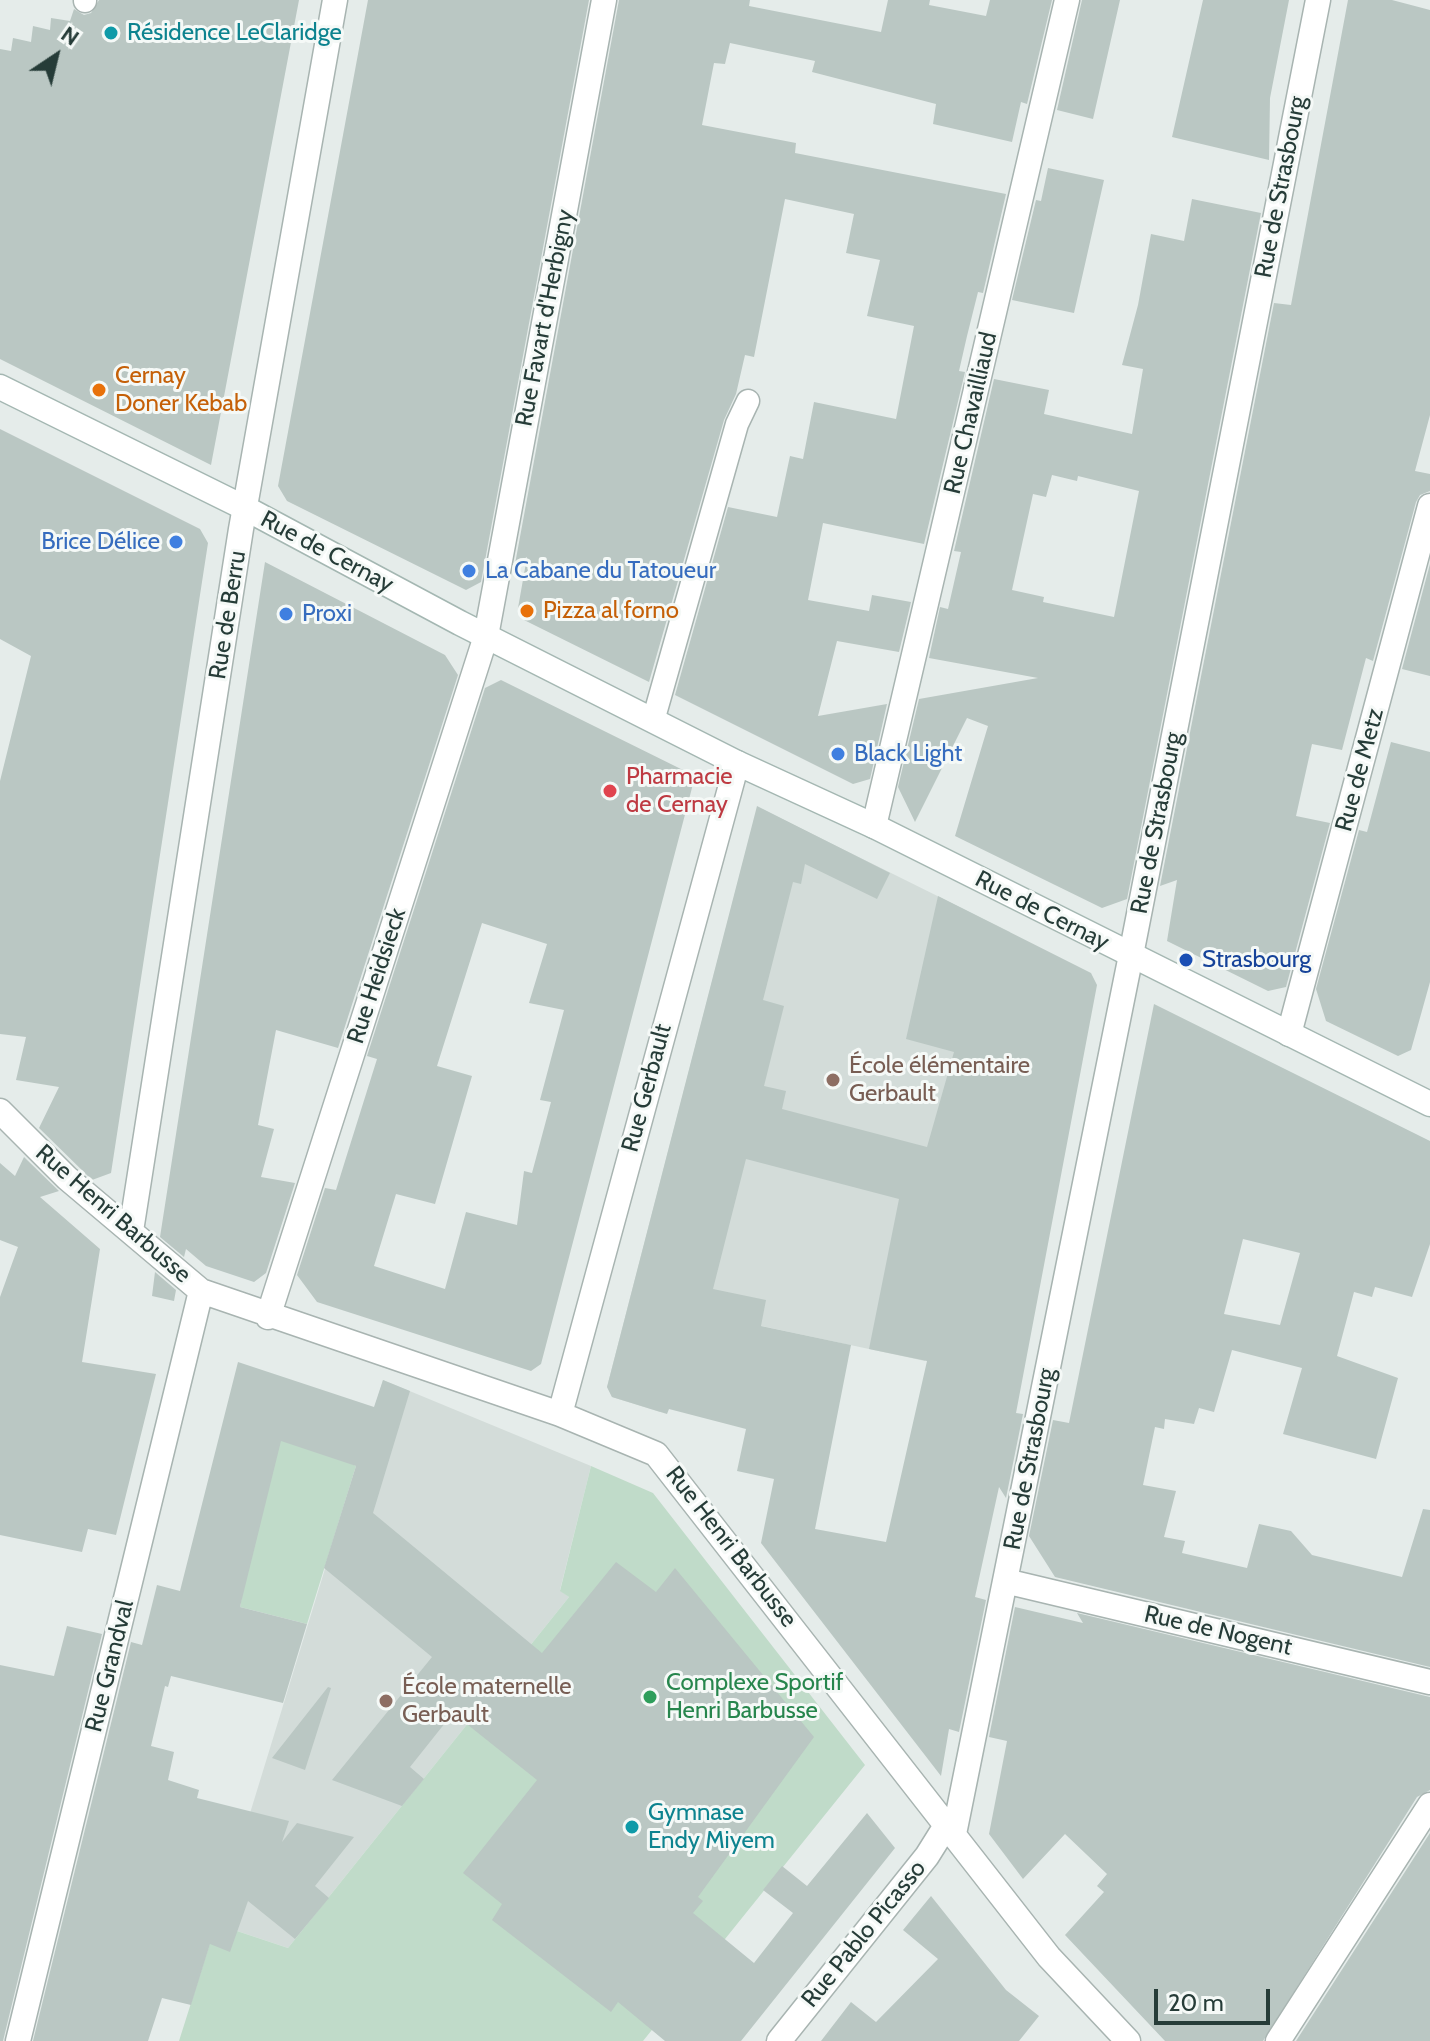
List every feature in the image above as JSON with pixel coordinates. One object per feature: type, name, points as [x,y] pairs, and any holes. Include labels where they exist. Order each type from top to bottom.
[{"type":"street","name":"Rue de Berru","points":[[131,1231],[245,508],[335,0]]},
{"type":"street","name":"Rue Favart d'Herbigny","points":[[486,636],[604,0]]},
{"type":"street","name":"Rue Chavailliaud","points":[[874,826],[1067,0]]},
{"type":"street","name":"Rue de Strasbourg","points":[[951,1829],[1005,1581],[1131,955],[1318,0]]},
{"type":"street","name":"Rue de Cernay","points":[[0,387],[245,508],[486,636],[737,763],[874,826],[1289,1034],[1429,1099]]},
{"type":"street","name":"Rue de Metz","points":[[1289,1034],[1430,506]]},
{"type":"street","name":"Rue Heidsieck","points":[[268,1317],[486,636]]},
{"type":"street","name":"Rue Gerbault","points":[[560,1414],[737,763]]},
{"type":"street","name":"Rue Henri Barbusse","points":[[0,1111],[67,1178],[201,1291],[268,1317],[560,1414],[645,1449],[664,1461],[1049,1957],[1128,2041]]},
{"type":"street","name":"Rue Grandval","points":[[18,2041],[201,1291]]},
{"type":"street","name":"Rue de Nogent","points":[[1005,1581],[1430,1682]]},
{"type":"street","points":[[1278,2041],[1430,1805]]},
{"type":"street","name":"Rue Pablo Picasso","points":[[779,2041],[951,1829]]},
{"type":"lane","points":[[653,721],[737,424],[748,401]]},
{"type":"shaded area","name":"École élémentaire Gerbault","points":[[762,809],[1010,932],[925,1361],[687,1310],[660,1412],[612,1397],[607,1387],[756,812]]},
{"type":"shaded area","name":"École maternelle Gerbault","points":[[383,1380],[591,1466],[560,1590],[569,1597],[288,1948],[216,1924]]},
{"type":"green space","points":[[274,1426],[356,1466],[307,1624],[240,1607]]},
{"type":"green space","name":"Complexe Sportif Henri Barbusse","points":[[591,1466],[653,1493],[865,1765],[643,2041],[179,2041],[216,1924],[288,1948],[569,1597],[560,1591]]},
{"type":"building","points":[[99,0],[299,0],[211,465],[0,359],[0,49],[11,51],[13,38],[31,42],[33,26],[50,30],[51,18],[70,21],[74,9],[84,15],[91,13]]},
{"type":"building","points":[[368,0],[589,0],[481,582],[466,590],[287,501],[278,486]]},
{"type":"building","points":[[619,0],[750,0],[749,6],[881,32],[888,0],[930,0],[929,5],[986,16],[990,0],[1052,0],[1027,104],[1021,102],[1012,142],[933,124],[936,104],[812,72],[815,61],[730,43],[725,64],[714,63],[702,125],[796,143],[795,153],[1006,194],[983,293],[978,292],[967,336],[959,371],[965,372],[924,544],[823,523],[808,600],[869,611],[872,595],[911,602],[899,652],[837,641],[818,716],[887,704],[870,779],[853,784],[675,695],[728,507],[777,517],[790,456],[803,459],[814,402],[896,419],[914,326],[867,316],[880,260],[846,253],[854,214],[785,199],[754,357],[745,355],[736,394],[724,420],[649,682],[524,620],[518,608],[527,557],[515,564]]},
{"type":"building","points":[[1082,0],[1120,0],[1093,119],[1057,110]]},
{"type":"building","points":[[1203,0],[1289,0],[1270,98],[1269,160],[1172,137]]},
{"type":"building","points":[[1348,0],[1392,0],[1430,10],[1430,415],[1415,471],[1430,474],[1430,491],[1420,495],[1416,502],[1373,661],[1366,658],[1342,750],[1312,744],[1296,816],[1330,823],[1286,987],[1268,991],[1167,941],[1177,880],[1160,886],[1274,303],[1291,305]]},
{"type":"building","points":[[1048,168],[1104,180],[1074,313],[1012,300],[1036,200],[1041,201]]},
{"type":"building","points":[[1192,199],[1261,213],[1127,899],[1102,908],[955,836],[988,726],[967,718],[915,822],[898,787],[919,699],[1038,678],[929,658],[940,607],[948,609],[961,552],[954,551],[994,379],[1049,390],[1044,414],[1132,434],[1143,369],[1122,365],[1138,305],[1151,234],[1184,241]],"holes":[[[1052,475],[1077,481],[1078,476],[1139,491],[1114,617],[1043,602],[1044,597],[1012,590],[1033,494],[1046,497]]]},
{"type":"building","points":[[0,429],[200,529],[208,543],[111,1173],[92,1180],[39,1128],[59,1087],[16,1080],[26,1037],[0,1034],[0,781],[31,656],[0,639]]},
{"type":"building","points":[[265,562],[445,655],[458,675],[338,1048],[276,1030],[258,1125],[274,1129],[261,1177],[295,1183],[266,1273],[254,1282],[206,1266],[186,1249],[184,1257],[160,1237]]},
{"type":"building","points":[[1430,564],[1430,676],[1402,669]]},
{"type":"building","points":[[501,680],[687,772],[693,784],[541,1364],[531,1371],[317,1302],[297,1275],[325,1188],[336,1190],[377,1059],[367,1056],[485,688]],"holes":[[[482,923],[547,944],[529,1003],[564,1010],[540,1100],[551,1102],[532,1173],[524,1171],[517,1225],[466,1212],[445,1289],[374,1266],[396,1194],[435,1204],[472,1076],[437,1066]]]},
{"type":"building","points":[[1391,742],[1430,752],[1430,982],[1411,1050],[1398,1056],[1326,1021],[1316,989],[1359,830],[1367,832]]},
{"type":"building","points":[[757,806],[890,873],[877,899],[805,864],[801,884],[793,882],[763,1000],[784,1006],[764,1086],[786,1091],[782,1109],[927,1147],[954,1052],[906,1039],[938,896],[1091,973],[1097,985],[1016,1413],[1023,1414],[1006,1498],[999,1487],[975,1597],[986,1600],[959,1732],[949,1729],[941,1776],[761,1543],[774,1479],[737,1471],[746,1429],[669,1409],[667,1414],[612,1397],[607,1387]],"holes":[[[746,1159],[899,1199],[869,1349],[927,1361],[886,1542],[815,1529],[851,1345],[761,1326],[766,1300],[713,1289]]]},
{"type":"building","points":[[1154,1004],[1430,1141],[1430,1244],[1412,1297],[1375,1287],[1372,1297],[1354,1292],[1337,1356],[1398,1378],[1376,1459],[1283,1434],[1302,1368],[1232,1350],[1214,1412],[1199,1408],[1194,1424],[1165,1419],[1164,1429],[1155,1427],[1143,1485],[1176,1491],[1164,1537],[1185,1541],[1182,1553],[1247,1568],[1259,1524],[1291,1531],[1312,1555],[1402,1577],[1423,1509],[1430,1510],[1430,1667],[1055,1577],[1029,1536],[1053,1420],[1069,1423]],"holes":[[[1243,1239],[1300,1253],[1280,1325],[1224,1314]]]},
{"type":"building","points":[[24,1157],[59,1191],[40,1197],[100,1249],[82,1362],[156,1374],[116,1535],[88,1529],[82,1552],[0,1535],[0,1297],[18,1247],[0,1240],[0,1163],[15,1176]]},
{"type":"building","points":[[155,1272],[176,1290],[174,1301],[152,1296]]},
{"type":"building","points":[[238,1362],[374,1407],[383,1380],[410,1391],[373,1513],[542,1653],[616,1562],[656,1592],[675,1568],[814,1737],[698,1897],[703,1901],[693,1913],[754,1963],[793,1913],[763,1890],[782,1866],[807,1886],[867,1813],[895,1848],[741,2041],[665,2041],[618,2002],[611,2012],[492,1920],[502,1904],[463,1873],[537,1780],[453,1713],[410,1767],[424,1779],[402,1806],[332,1780],[432,1657],[324,1568],[356,1466],[281,1441],[240,1607],[307,1624],[283,1703],[171,1676],[168,1687],[165,1686],[151,1746],[174,1752],[168,1780],[199,1790],[197,1798],[289,1821],[282,1842],[297,1823],[354,1837],[315,1886],[329,1898],[295,1939],[248,1901],[230,1952],[210,1944],[191,2005],[162,1998],[148,2041],[33,2041],[131,1642],[142,1645],[157,1585],[180,1591]]},
{"type":"building","points":[[1015,1607],[1083,1623],[1077,1613],[1430,1697],[1430,1790],[1417,1797],[1263,2041],[1165,2041],[1065,1935],[1104,1892],[1097,1886],[1107,1874],[1065,1834],[1023,1879],[989,1834],[1007,1741],[989,1737]]},
{"type":"building","points":[[67,1626],[102,1634],[3,2041],[0,2041],[0,1665],[54,1676]]},
{"type":"building","points":[[328,1687],[331,1688],[305,1770],[272,1758]]},
{"type":"building","points":[[1430,1833],[1430,2041],[1296,2041]]},
{"type":"building","points":[[931,1896],[1006,1990],[1039,2016],[1019,2041],[821,2041],[851,2002],[876,2022],[938,1959],[903,1930]]},
{"type":"place","name":"Résidence LeClaridge","points":[[111,33]]},
{"type":"place","name":"Cernay Doner Kebab","points":[[99,390]]},
{"type":"place","name":"Brice Délice","points":[[176,542]]},
{"type":"place","name":"La Cabane du Tatoueur","points":[[469,571]]},
{"type":"place","name":"Pizza al forno","points":[[527,611]]},
{"type":"place","name":"Proxi","points":[[286,614]]},
{"type":"place","name":"Black Light","points":[[838,754]]},
{"type":"place","name":"Pharmacie de Cernay","points":[[610,791]]},
{"type":"place","name":"Strasbourg","points":[[1186,960]]},
{"type":"place","name":"École élémentaire Gerbault","points":[[833,1080]]},
{"type":"place","name":"Complexe Sportif Henri Barbusse","points":[[650,1697]]},
{"type":"place","name":"École maternelle Gerbault","points":[[386,1701]]},
{"type":"place","name":"Gymnase Endy Miyem","points":[[632,1827]]}]
